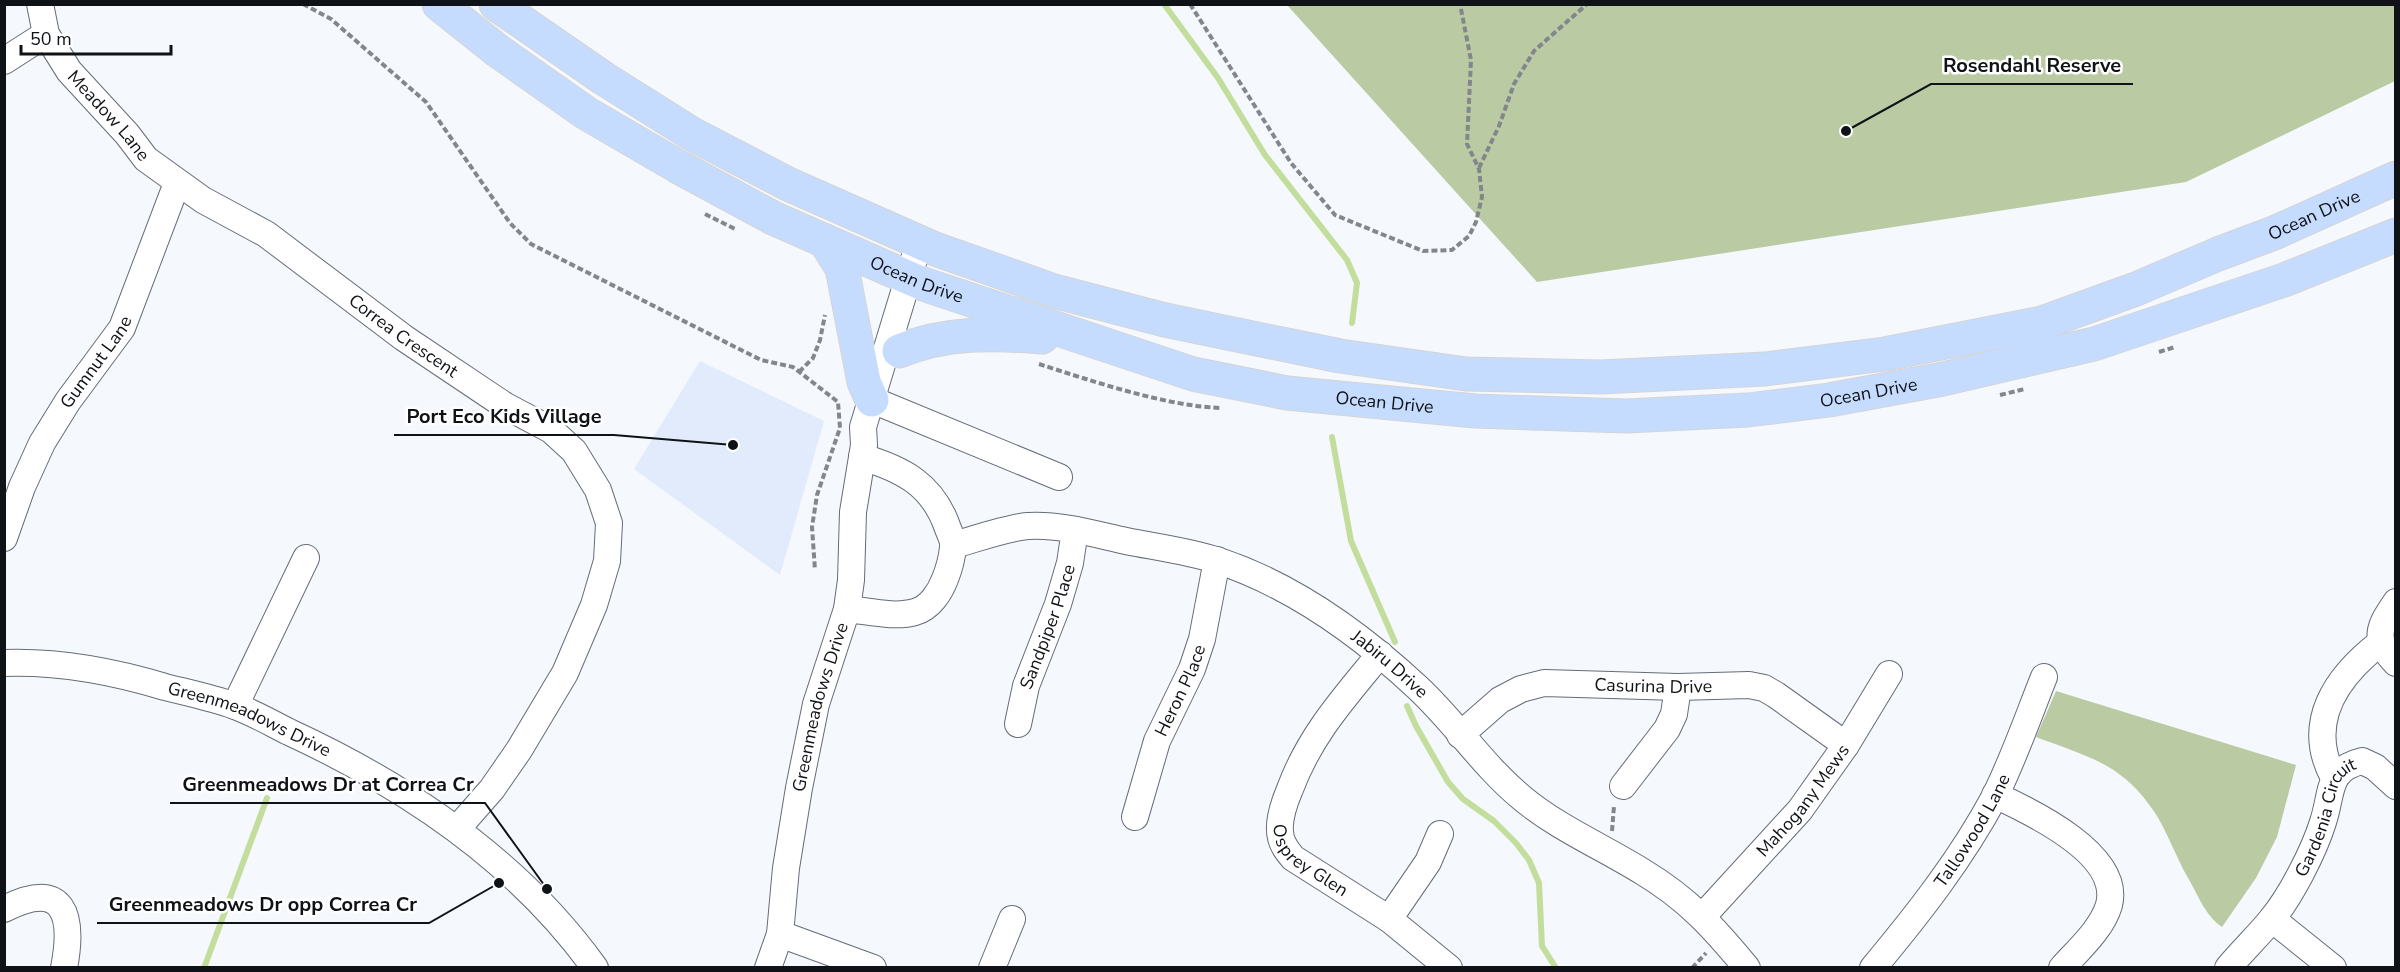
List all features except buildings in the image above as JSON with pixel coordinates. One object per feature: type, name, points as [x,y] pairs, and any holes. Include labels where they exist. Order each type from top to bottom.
[{"type":"main road","name":"Ocean Drive","points":[[439,4],[498,51],[586,113],[676,166],[825,241],[916,280],[1193,374],[1287,393],[1418,407],[1535,414],[1636,416],[1748,410],[1828,400],[1943,379],[2094,344],[2284,280],[2396,235]]},
{"type":"main road","name":"Ocean Drive","points":[[504,8],[603,78],[692,134],[788,184],[927,246],[1065,294],[1166,320],[1340,356],[1466,375],[1600,377],[1776,368],[1886,354],[2042,322],[2146,285],[2274,233],[2396,178]]},
{"type":"main road","points":[[825,241],[842,268],[864,382],[877,402]]},
{"type":"main road","points":[[899,351],[926,341],[959,336],[1003,333],[1045,337],[1074,334]]},
{"type":"street","name":"Meadow Lane","points":[[40,4],[46,34],[69,71],[127,134],[146,159],[177,183]]},
{"type":"street","points":[[4,61],[46,34]]},
{"type":"street","name":"Gumnut Lane","points":[[4,538],[22,487],[42,442],[68,401],[122,328],[177,183]]},
{"type":"street","name":"Correa Crescent","points":[[177,183],[266,234],[404,338],[504,405],[550,430],[574,451],[598,490],[609,523],[607,561],[594,604],[565,673],[519,750],[492,789],[457,829]]},
{"type":"street","name":"Greenmeadows Drive","points":[[877,402],[927,246]]},
{"type":"street","name":"Greenmeadows Drive","points":[[768,968],[780,934],[786,868],[816,704],[847,609],[851,580],[853,512],[863,451],[863,427],[877,402],[899,351],[916,280]]},
{"type":"street","points":[[877,402],[1059,477]]},
{"type":"street","points":[[847,609],[900,614],[915,612],[926,606],[942,586],[954,545],[942,512],[929,491],[863,451]]},
{"type":"street","name":"Jabiru Drive","points":[[954,545],[1025,526],[1075,530],[1217,560],[1260,577],[1294,595],[1347,628],[1380,654],[1419,689],[1501,780],[1523,799],[1553,820],[1669,889],[1703,916],[1748,968]]},
{"type":"street","name":"Sandpiper Place","points":[[1018,724],[1026,686],[1058,604],[1070,563],[1075,530]]},
{"type":"street","points":[[235,706],[306,558]]},
{"type":"street","name":"Heron Place","points":[[1135,817],[1157,741],[1192,669],[1202,639],[1217,560]]},
{"type":"street","points":[[2396,602],[2380,630],[2380,643],[2396,663]]},
{"type":"street","points":[[2334,778],[2325,761],[2321,744],[2323,722],[2331,700],[2356,661],[2380,643]]},
{"type":"street","name":"Osprey Glen","points":[[1380,654],[1322,725],[1300,763],[1284,803],[1280,837],[1285,849],[1293,858],[1389,919],[1449,968]]},
{"type":"street","name":"Greenmeadows Drive","points":[[4,663],[38,662],[74,665],[144,680],[235,706],[333,752],[380,779],[457,829],[553,914],[595,968]]},
{"type":"street","name":"Mahogany Mews","points":[[1703,916],[1800,810],[1846,745],[1890,674]]},
{"type":"street","name":"Tallowood Lane","points":[[1873,968],[1921,909],[1974,831],[1995,795],[2044,677]]},
{"type":"street","name":"Casurina Drive","points":[[1460,735],[1506,696],[1521,689],[1544,684],[1678,687],[1715,684],[1764,688],[1846,745]]},
{"type":"street","points":[[1623,786],[1667,729],[1674,714],[1678,687]]},
{"type":"street","name":"Gardenia Circuit","points":[[2228,968],[2272,919],[2297,880],[2323,823],[2334,778],[2346,765],[2362,761],[2375,767],[2396,786]]},
{"type":"street","points":[[1995,795],[2031,811],[2066,835],[2096,861],[2108,878],[2111,892],[2109,907],[2085,943],[2062,968]]},
{"type":"street","points":[[1389,919],[1428,862],[1440,834]]},
{"type":"street","points":[[4,909],[29,900],[49,899],[63,907],[69,923],[64,968]]},
{"type":"street","points":[[2272,919],[2333,968]]},
{"type":"street","points":[[992,968],[1012,920]]},
{"type":"street","points":[[780,934],[873,968]]},
{"type":"path","points":[[303,4],[331,19],[426,102],[510,223],[531,244],[760,360],[793,368],[838,402],[840,428],[817,495],[812,527],[816,570]]},
{"type":"path","points":[[1191,4],[1292,163],[1335,215],[1423,251],[1452,250],[1468,236],[1476,222],[1482,197],[1479,169],[1467,144],[1471,60],[1460,4]]},
{"type":"path","points":[[1479,169],[1499,126],[1514,84],[1534,51],[1587,4]]},
{"type":"path","points":[[799,372],[813,358],[820,340],[822,321],[829,304],[848,296]]},
{"type":"path","points":[[1609,852],[1612,843],[1612,814],[1623,786]]},
{"type":"shaded area","points":[[700,361],[824,421],[780,575],[634,469]]},
{"type":"green space","points":[[1287,5],[2395,5],[2395,81],[2186,182],[1537,282]]},
{"type":"green space","points":[[2056,691],[2296,765],[2277,837],[2256,878],[2222,927],[2203,905],[2157,816],[2132,785],[2105,765],[2036,737]]},
{"type":"waterway","points":[[1164,4],[1218,78],[1265,155],[1347,260],[1357,283],[1352,323]]},
{"type":"waterway","points":[[1332,437],[1351,541],[1395,642]]},
{"type":"waterway","points":[[1407,706],[1448,782],[1463,799],[1494,821],[1529,860],[1539,883],[1542,946],[1556,968]]},
{"type":"waterway","points":[[204,968],[267,798]]},
{"type":"place","name":"Rosendahl Reserve","points":[[1846,131]]},
{"type":"place","name":"Port Eco Kids Village","points":[[733,445]]},
{"type":"place","name":"Greenmeadows Dr opp Correa Cr","points":[[499,883]]},
{"type":"place","name":"Greenmeadows Dr at Correa Cr","points":[[547,889]]}]
